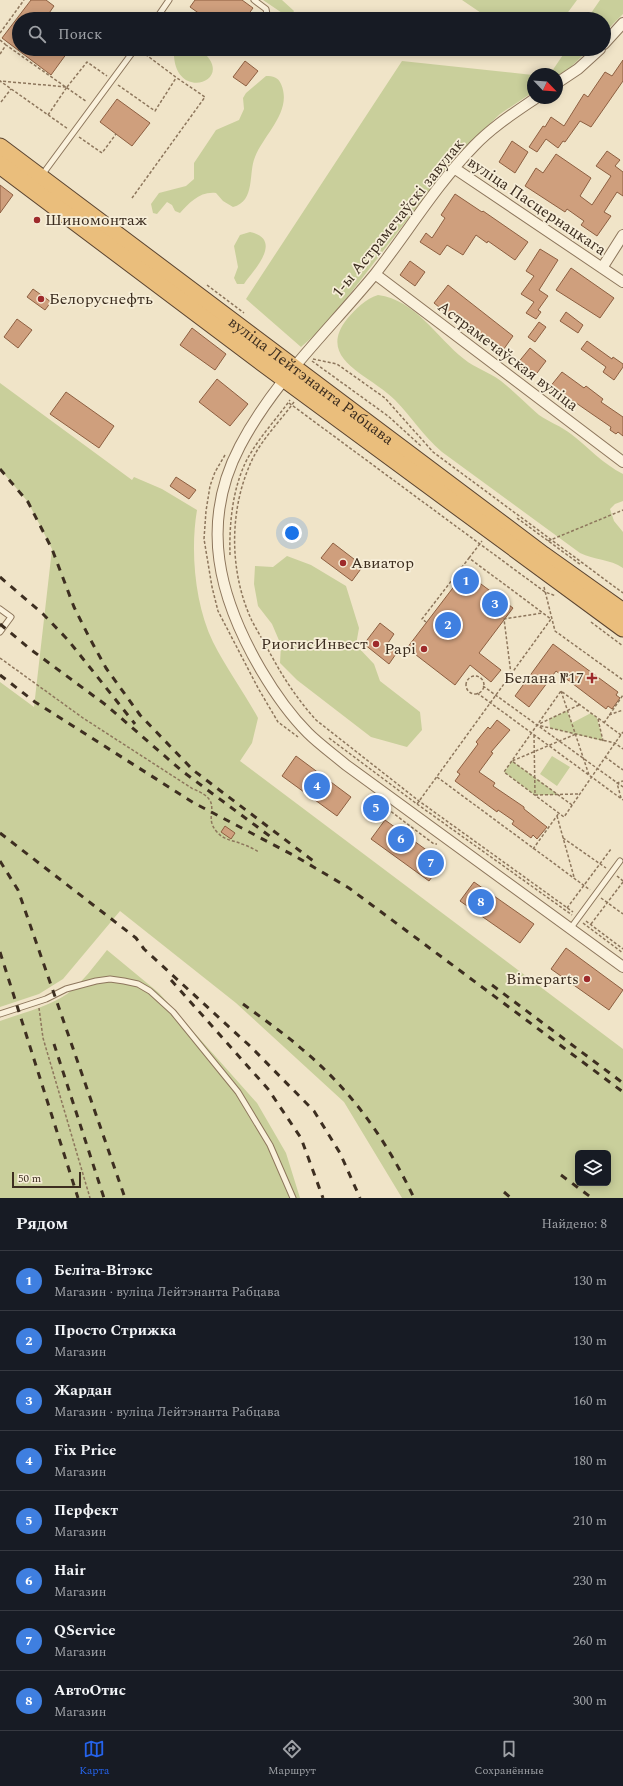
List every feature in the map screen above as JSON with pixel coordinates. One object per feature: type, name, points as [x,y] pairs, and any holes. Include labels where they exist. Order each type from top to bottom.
[{"type":"highway","name":"вуліца Лейтэнанта Рабцава","points":[[0,147],[35,181],[290,373],[623,628]]},
{"type":"highway","name":"вуліца Лейтэнанта Рабцава","points":[[0,165],[35,181]]},
{"type":"highway","name":"вуліца Лейтэнанта Рабцава","points":[[290,373],[623,612]]},
{"type":"street","points":[[611,36],[623,23]]},
{"type":"street","points":[[563,79],[578,69],[592,56]]},
{"type":"street","name":"1-ы Астрамечаўскі завулак","points":[[527,104],[502,121],[475,145],[454,168],[375,274],[290,373],[241,444],[226,478],[219,509],[218,530],[221,576],[227,601],[246,644],[268,682],[290,714],[327,750],[414,808],[570,929],[623,967]]},
{"type":"street","name":"вуліца Пасцернацкага","points":[[454,168],[623,282]]},
{"type":"street","points":[[602,268],[623,235]]},
{"type":"street","name":"Астрамечаўская вуліца","points":[[375,274],[623,462]]},
{"type":"lane","points":[[161,12],[169,0]]},
{"type":"lane","points":[[254,0],[266,9],[267,12]]},
{"type":"lane","points":[[35,181],[74,133],[130,56]]},
{"type":"lane","points":[[0,609],[11,617],[0,632]]},
{"type":"lane","points":[[570,929],[620,861]]},
{"type":"lane","points":[[0,1014],[38,1002],[66,989],[96,981],[110,979],[138,984],[150,991],[173,1012],[238,1092],[270,1145],[293,1198]]},
{"type":"path","points":[[15,12],[24,0]]},
{"type":"path","points":[[0,33],[12,16]]},
{"type":"path","points":[[0,40],[12,49]]},
{"type":"path","points":[[0,54],[6,45]]},
{"type":"path","points":[[22,56],[93,107]]},
{"type":"path","points":[[132,198],[206,97],[177,78],[148,56]]},
{"type":"path","points":[[48,115],[67,87],[87,62],[155,111],[177,78]]},
{"type":"path","points":[[0,81],[67,87]]},
{"type":"path","points":[[0,81],[102,153],[116,134]]},
{"type":"path","points":[[1,102],[11,89]]},
{"type":"path","points":[[426,450],[388,416],[309,358],[337,364],[385,398],[433,452],[549,540]]},
{"type":"path","points":[[230,561],[229,531],[232,509],[243,469],[251,452],[290,400]]},
{"type":"path","points":[[294,402],[255,454],[247,471],[238,503],[235,533],[239,583],[252,620],[283,675],[302,704],[322,724],[388,778],[567,908],[623,953]]},
{"type":"path","points":[[288,403],[545,592],[556,596]]},
{"type":"path","points":[[226,452],[212,479],[206,511],[204,539],[212,587],[218,611],[258,688],[278,722],[302,741]]},
{"type":"path","points":[[432,455],[623,594]]},
{"type":"path","points":[[549,540],[623,510]]},
{"type":"path","points":[[426,622],[422,619],[482,541]]},
{"type":"path","points":[[469,558],[551,619]]},
{"type":"path","points":[[452,579],[456,583]]},
{"type":"path","points":[[544,587],[555,631],[623,680]]},
{"type":"path","points":[[511,674],[504,619],[542,613]]},
{"type":"path","points":[[586,618],[623,646]]},
{"type":"path","points":[[414,808],[551,619]]},
{"type":"path","points":[[0,658],[83,718],[193,788],[206,794],[212,803],[212,820],[216,831],[228,841],[241,843],[259,852]]},
{"type":"path","points":[[623,788],[496,696],[483,686],[482,680],[477,676],[468,679],[467,689],[472,693],[477,693],[623,800]]},
{"type":"path","points":[[477,693],[483,686]]},
{"type":"path","points":[[561,691],[621,735]]},
{"type":"path","points":[[561,691],[589,775]]},
{"type":"path","points":[[561,691],[504,772],[559,813],[564,816],[623,732]]},
{"type":"path","points":[[604,723],[623,695]]},
{"type":"path","points":[[537,725],[579,705]]},
{"type":"path","points":[[609,715],[623,710]]},
{"type":"path","points":[[597,718],[603,741]]},
{"type":"path","points":[[537,725],[615,743],[623,749]]},
{"type":"path","points":[[324,734],[386,780],[414,808],[579,918],[591,924],[623,949]]},
{"type":"path","points":[[512,761],[547,744],[576,734]]},
{"type":"path","points":[[534,735],[535,795]]},
{"type":"path","points":[[605,757],[623,770]]},
{"type":"path","points":[[512,761],[572,805]]},
{"type":"path","points":[[437,776],[533,849],[623,914]]},
{"type":"path","points":[[617,783],[623,781]]},
{"type":"path","points":[[617,783],[621,799]]},
{"type":"path","points":[[535,795],[579,794]]},
{"type":"path","points":[[533,849],[559,813]]},
{"type":"path","points":[[557,816],[574,879]]},
{"type":"path","points":[[563,838],[623,881],[591,924]]},
{"type":"path","points":[[567,908],[610,849]]},
{"type":"path","points":[[619,912],[623,911]]},
{"type":"path","points":[[38,1002],[43,1038],[90,1198]]},
{"type":"green space","points":[[263,0],[282,0],[294,11],[281,12]]},
{"type":"green space","points":[[462,0],[577,0],[568,12],[480,12]]},
{"type":"green space","points":[[600,0],[623,0],[623,14],[611,26],[611,12],[592,12]]},
{"type":"green space","points":[[175,56],[206,56],[210,60],[213,70],[209,78],[202,82],[192,82],[183,77],[176,67]]},
{"type":"green space","points":[[562,56],[582,56],[571,67],[563,72],[563,68],[554,68]]},
{"type":"green space","points":[[402,61],[527,74],[527,96],[500,114],[458,154],[326,325],[301,347],[246,299]]},
{"type":"green space","points":[[266,76],[275,77],[280,82],[284,94],[283,104],[276,122],[259,148],[255,157],[250,186],[245,199],[240,204],[233,207],[223,201],[216,193],[210,193],[195,198],[180,213],[175,211],[172,205],[167,202],[157,214],[153,213],[151,204],[159,193],[186,186],[194,179],[194,163],[216,130],[239,120],[244,109],[243,98],[246,93]]},
{"type":"green space","points":[[250,232],[259,236],[264,241],[266,247],[261,261],[244,284],[237,284],[234,278],[238,267],[234,246],[240,235]]},
{"type":"green space","points":[[378,295],[391,298],[404,304],[415,312],[464,359],[501,381],[539,415],[567,431],[602,460],[623,474],[623,501],[615,504],[610,509],[614,521],[623,532],[623,568],[613,563],[580,553],[442,452],[395,400],[350,366],[342,356],[338,345],[339,333],[347,319],[357,308],[369,299]]},
{"type":"green space","points":[[0,383],[132,480],[134,477],[162,489],[197,510],[194,560],[198,595],[202,612],[213,642],[258,718],[252,743],[240,761],[623,1049],[623,1198],[402,1198],[344,1102],[236,1003],[120,911],[63,979],[39,994],[0,1007],[0,682],[34,707],[52,549],[28,502],[0,469]]},
{"type":"green space","points":[[287,556],[311,565],[346,586],[359,628],[356,645],[374,664],[380,681],[420,712],[422,730],[407,747],[371,737],[297,680],[280,663],[281,645],[272,624],[258,606],[254,584],[255,566],[273,567]]},
{"type":"green space","points":[[567,711],[572,723],[591,713],[597,718],[603,741],[550,728],[549,719]]},
{"type":"green space","points":[[552,756],[570,767],[557,786],[540,774]]},
{"type":"green space","points":[[512,761],[559,795],[535,795],[504,772]]},
{"type":"green space","points":[[107,950],[159,993],[257,1103],[286,1153],[300,1198],[0,1198],[0,1021],[60,999],[84,979]]},
{"type":"building","points":[[31,0],[46,0],[54,6],[50,12],[22,12]]},
{"type":"building","points":[[195,0],[242,0],[253,8],[250,12],[197,12],[190,7]]},
{"type":"building","points":[[12,25],[12,46],[2,38]]},
{"type":"building","points":[[26,56],[65,56],[51,75]]},
{"type":"building","points":[[623,60],[623,81],[591,127],[580,121],[565,142],[563,141],[558,148],[546,139],[537,152],[529,147],[551,117],[564,126],[584,94],[588,97],[605,72],[612,76]]},
{"type":"building","points":[[245,61],[258,71],[246,86],[233,77]]},
{"type":"building","points":[[117,99],[150,123],[132,146],[100,122]]},
{"type":"building","points":[[512,141],[528,152],[515,173],[499,162]]},
{"type":"building","points":[[607,151],[620,160],[615,166],[623,172],[623,196],[617,192],[604,212],[611,216],[597,236],[581,225],[584,221],[567,209],[565,212],[525,186],[536,168],[543,173],[556,154],[591,178],[580,196],[592,205],[611,176],[596,166]]},
{"type":"building","points":[[0,185],[13,195],[0,213]]},
{"type":"building","points":[[455,194],[528,242],[515,260],[488,241],[487,243],[476,235],[463,255],[447,245],[440,255],[420,242],[426,233],[432,238],[445,218],[441,215]]},
{"type":"building","points":[[540,249],[558,260],[539,290],[548,296],[538,310],[541,312],[536,319],[526,313],[534,302],[521,294],[534,276],[526,271]]},
{"type":"building","points":[[410,261],[425,272],[415,286],[400,275]]},
{"type":"building","points":[[571,268],[614,298],[600,318],[556,290]]},
{"type":"building","points":[[448,285],[513,336],[501,353],[487,343],[489,340],[452,313],[450,316],[434,303]]},
{"type":"building","points":[[33,289],[51,302],[45,310],[27,297]]},
{"type":"building","points":[[566,312],[583,325],[578,333],[560,321]]},
{"type":"building","points":[[17,319],[32,330],[18,348],[4,337]]},
{"type":"building","points":[[539,322],[546,327],[535,342],[528,337]]},
{"type":"building","points":[[192,328],[226,354],[215,370],[180,345]]},
{"type":"building","points":[[587,341],[612,359],[613,357],[623,364],[623,367],[614,380],[603,372],[606,367],[581,349]]},
{"type":"building","points":[[530,348],[546,361],[534,377],[517,364]]},
{"type":"building","points":[[562,372],[584,388],[586,386],[603,399],[601,402],[623,417],[623,436],[618,432],[616,434],[610,430],[611,427],[566,396],[564,399],[549,388]]},
{"type":"building","points":[[217,379],[248,404],[230,426],[199,402]]},
{"type":"building","points":[[66,392],[114,426],[99,448],[50,414]]},
{"type":"building","points":[[176,477],[196,490],[189,499],[170,486]]},
{"type":"building","points":[[333,543],[363,566],[352,581],[321,558]]},
{"type":"building","points":[[465,572],[513,608],[479,653],[501,670],[491,682],[470,665],[455,685],[407,648]]},
{"type":"building","name":"РиогисИнвест","points":[[380,623],[394,634],[388,643],[398,651],[389,664],[364,644]]},
{"type":"building","points":[[553,644],[618,692],[616,695],[620,698],[612,709],[608,706],[606,709],[556,671],[529,707],[515,696]]},
{"type":"building","points":[[497,720],[510,730],[491,752],[493,753],[479,772],[495,783],[493,786],[524,807],[524,809],[547,827],[537,839],[533,835],[531,838],[512,824],[514,821],[498,810],[497,812],[455,781],[460,774],[457,772],[478,744],[476,742],[488,727],[490,729]]},
{"type":"building","points":[[296,756],[351,797],[337,816],[282,776]]},
{"type":"building","points":[[385,820],[443,862],[429,881],[371,839]]},
{"type":"building","points":[[225,826],[235,833],[231,839],[221,832]]},
{"type":"building","points":[[474,882],[534,924],[520,943],[460,901]]},
{"type":"building","name":"Bimeparts","points":[[566,948],[623,990],[609,1010],[551,969]]},
{"type":"railway","points":[[0,469],[28,502],[52,549],[74,607],[89,637],[106,668],[140,715],[193,770],[316,863]]},
{"type":"railway","points":[[0,577],[43,614],[68,640],[135,724]]},
{"type":"railway","points":[[0,624],[30,649],[106,705],[182,771],[275,840]]},
{"type":"railway","points":[[0,675],[35,702],[194,803],[295,856],[349,888],[623,1092]]},
{"type":"railway","points":[[0,833],[136,938],[144,949],[251,1047],[314,1111],[340,1153],[360,1198]]},
{"type":"railway","points":[[0,861],[18,890],[125,1198]]},
{"type":"railway","points":[[0,952],[78,1198]]},
{"type":"railway","points":[[171,980],[268,1089],[301,1138],[323,1198]]},
{"type":"railway","points":[[492,985],[623,1083]]},
{"type":"railway","points":[[243,1004],[296,1044],[321,1066],[353,1100],[380,1137],[414,1198]]},
{"type":"railway","points":[[54,1044],[104,1198]]},
{"type":"railway","points":[[561,1175],[592,1198]]},
{"type":"railway","points":[[504,1192],[511,1198]]},
{"type":"place","name":"Шиномонтаж","points":[[37,220]]},
{"type":"place","name":"Белоруснефть","points":[[41,299]]},
{"type":"place","name":"Авиатор","points":[[343,563]]},
{"type":"place","name":"Беліта-Вітэкс","points":[[466,581]]},
{"type":"place","name":"Жардан","points":[[495,604]]},
{"type":"place","name":"Просто Стрижка","points":[[448,625]]},
{"type":"place","name":"РиогисИнвест","points":[[376,644]]},
{"type":"place","name":"Papi","points":[[424,649]]},
{"type":"place","name":"Белана №17","points":[[592,678]]},
{"type":"place","name":"Fix Price","points":[[317,786]]},
{"type":"place","name":"Перфект","points":[[376,808]]},
{"type":"place","name":"Hair","points":[[401,839]]},
{"type":"place","name":"QService","points":[[431,863]]},
{"type":"place","name":"АвтоОтис","points":[[481,902]]},
{"type":"place","name":"Bimeparts","points":[[587,979]]}]
